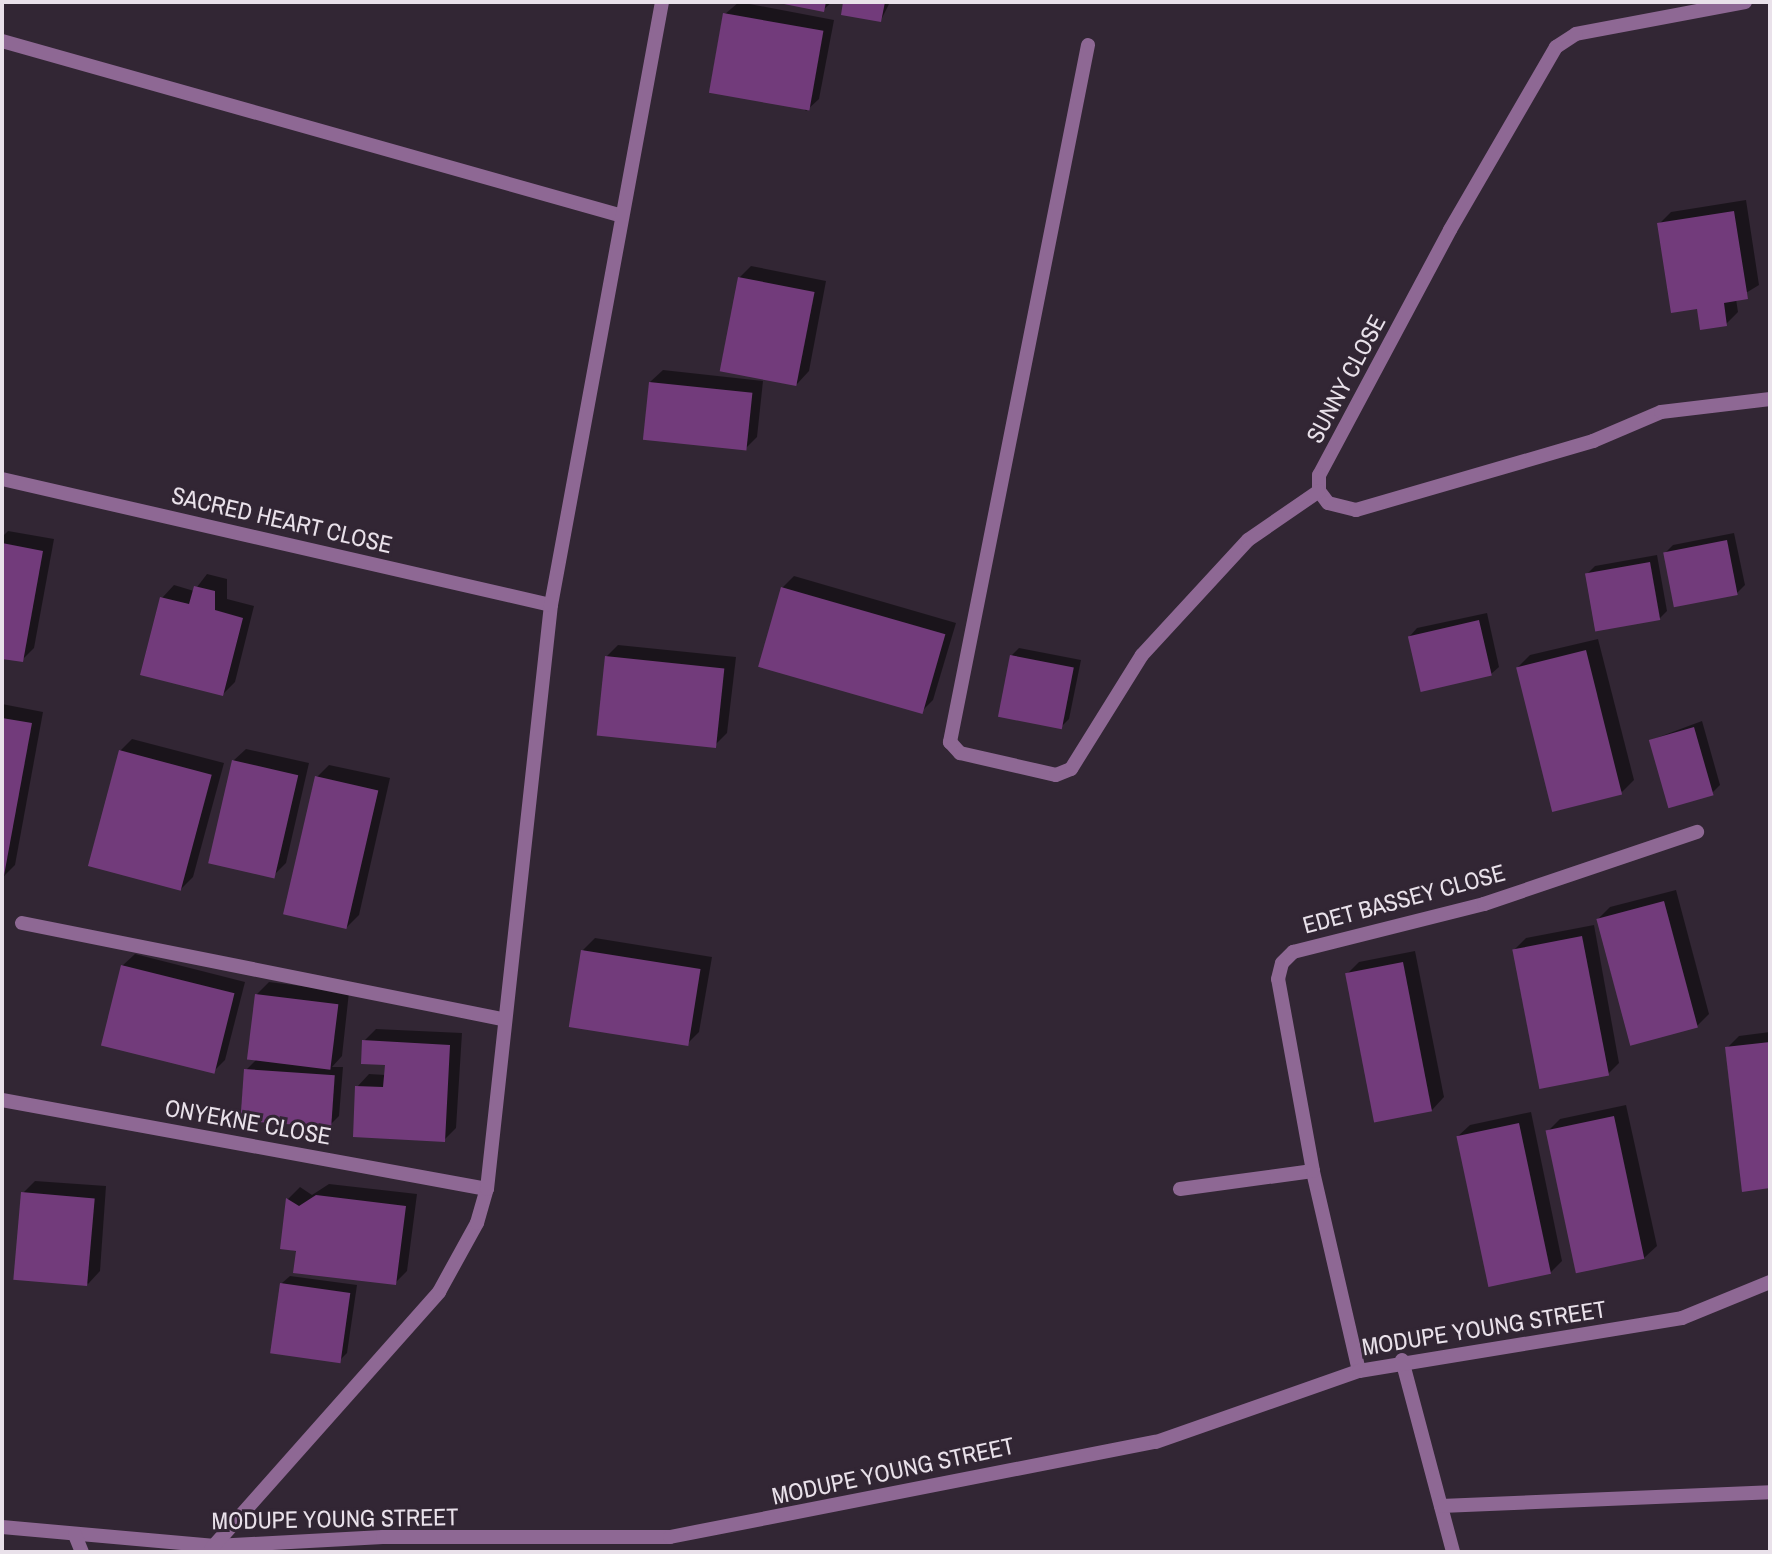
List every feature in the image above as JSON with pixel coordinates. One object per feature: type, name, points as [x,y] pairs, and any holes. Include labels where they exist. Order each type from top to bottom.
[{"type":"street","points":[[211,1549],[439,1292],[477,1223],[487,1189],[502,1019],[551,605],[619,215],[662,2]]},
{"type":"street","name":"SUNNY CLOSE","points":[[1319,491],[1319,475],[1450,230],[1556,47],[1576,34],[1745,2]]},
{"type":"street","points":[[2,41],[619,215]]},
{"type":"street","points":[[1088,45],[950,742],[960,753],[1056,775],[1071,769],[1142,655],[1248,540],[1319,491],[1328,503],[1356,510],[1593,441],[1661,412],[1770,399]]},
{"type":"street","name":"SACRED HEART CLOSE","points":[[2,479],[551,605]]},
{"type":"street","name":"EDET BASSEY CLOSE","points":[[1359,1371],[1313,1171],[1278,979],[1288,956],[1484,904],[1697,832]]},
{"type":"street","points":[[22,923],[502,1019]]},
{"type":"street","name":"ONYEKNE CLOSE","points":[[2,1100],[487,1189]]},
{"type":"street","points":[[1180,1189],[1313,1171]]},
{"type":"street","name":"MODUPE YOUNG STREET","points":[[2,1527],[211,1549],[370,1538],[670,1537],[1156,1442],[1359,1371],[1402,1360],[1682,1318],[1770,1282]]},
{"type":"street","points":[[1402,1360],[1453,1552]]},
{"type":"street","points":[[1441,1506],[1770,1492]]},
{"type":"street","points":[[75,1535],[82,1552]]},
{"type":"building","points":[[774,2],[826,2],[824,12]]},
{"type":"building","points":[[843,2],[885,2],[881,22],[841,15]]},
{"type":"building","points":[[723,13],[823,31],[809,110],[709,93]]},
{"type":"building","points":[[1734,211],[1748,299],[1724,303],[1727,326],[1700,330],[1697,309],[1671,313],[1657,223]]},
{"type":"building","points":[[738,277],[815,292],[796,386],[720,371]]},
{"type":"building","points":[[649,382],[752,393],[746,451],[643,440]]},
{"type":"building","points":[[1727,540],[1738,595],[1674,607],[1663,552]]},
{"type":"building","points":[[2,543],[43,551],[23,662],[2,659]]},
{"type":"building","points":[[1650,562],[1660,620],[1595,632],[1585,573]]},
{"type":"building","points":[[194,586],[215,591],[215,610],[243,618],[223,696],[140,675],[160,597],[189,604]]},
{"type":"building","points":[[781,587],[945,634],[922,714],[758,667]]},
{"type":"building","points":[[1479,620],[1492,676],[1421,692],[1408,636]]},
{"type":"building","points":[[1586,650],[1622,795],[1552,812],[1516,667]]},
{"type":"building","points":[[1010,655],[1074,667],[1062,729],[998,717]]},
{"type":"building","points":[[605,656],[724,669],[716,748],[597,736]]},
{"type":"building","points":[[2,718],[32,723],[3,881],[2,881]]},
{"type":"building","points":[[1694,727],[1714,795],[1668,808],[1649,740]]},
{"type":"building","points":[[119,750],[212,775],[181,891],[88,866]]},
{"type":"building","points":[[232,760],[298,775],[274,879],[208,863]]},
{"type":"building","points":[[315,776],[378,791],[346,929],[283,914]]},
{"type":"building","points":[[1664,901],[1698,1028],[1630,1046],[1596,919]]},
{"type":"building","points":[[1582,936],[1609,1075],[1539,1089],[1512,950]]},
{"type":"building","points":[[581,950],[701,969],[688,1046],[569,1027]]},
{"type":"building","points":[[1403,962],[1432,1111],[1374,1122],[1345,973]]},
{"type":"building","points":[[121,965],[235,993],[214,1074],[101,1046]]},
{"type":"building","points":[[255,994],[338,1004],[330,1070],[247,1060]]},
{"type":"building","points":[[362,1040],[450,1045],[445,1142],[353,1137],[355,1086],[383,1087],[385,1065],[361,1064]]},
{"type":"building","points":[[1770,1042],[1770,1188],[1742,1192],[1725,1047]]},
{"type":"building","points":[[244,1069],[335,1075],[331,1127],[240,1121]]},
{"type":"building","points":[[1614,1116],[1644,1259],[1576,1273],[1546,1131]]},
{"type":"building","points":[[1519,1123],[1551,1274],[1488,1287],[1456,1136]]},
{"type":"building","points":[[21,1192],[95,1198],[87,1286],[13,1280]]},
{"type":"building","points":[[316,1195],[406,1206],[396,1285],[293,1273],[296,1251],[280,1249],[286,1198],[299,1206]]},
{"type":"building","points":[[280,1283],[350,1293],[340,1363],[270,1353]]}]
